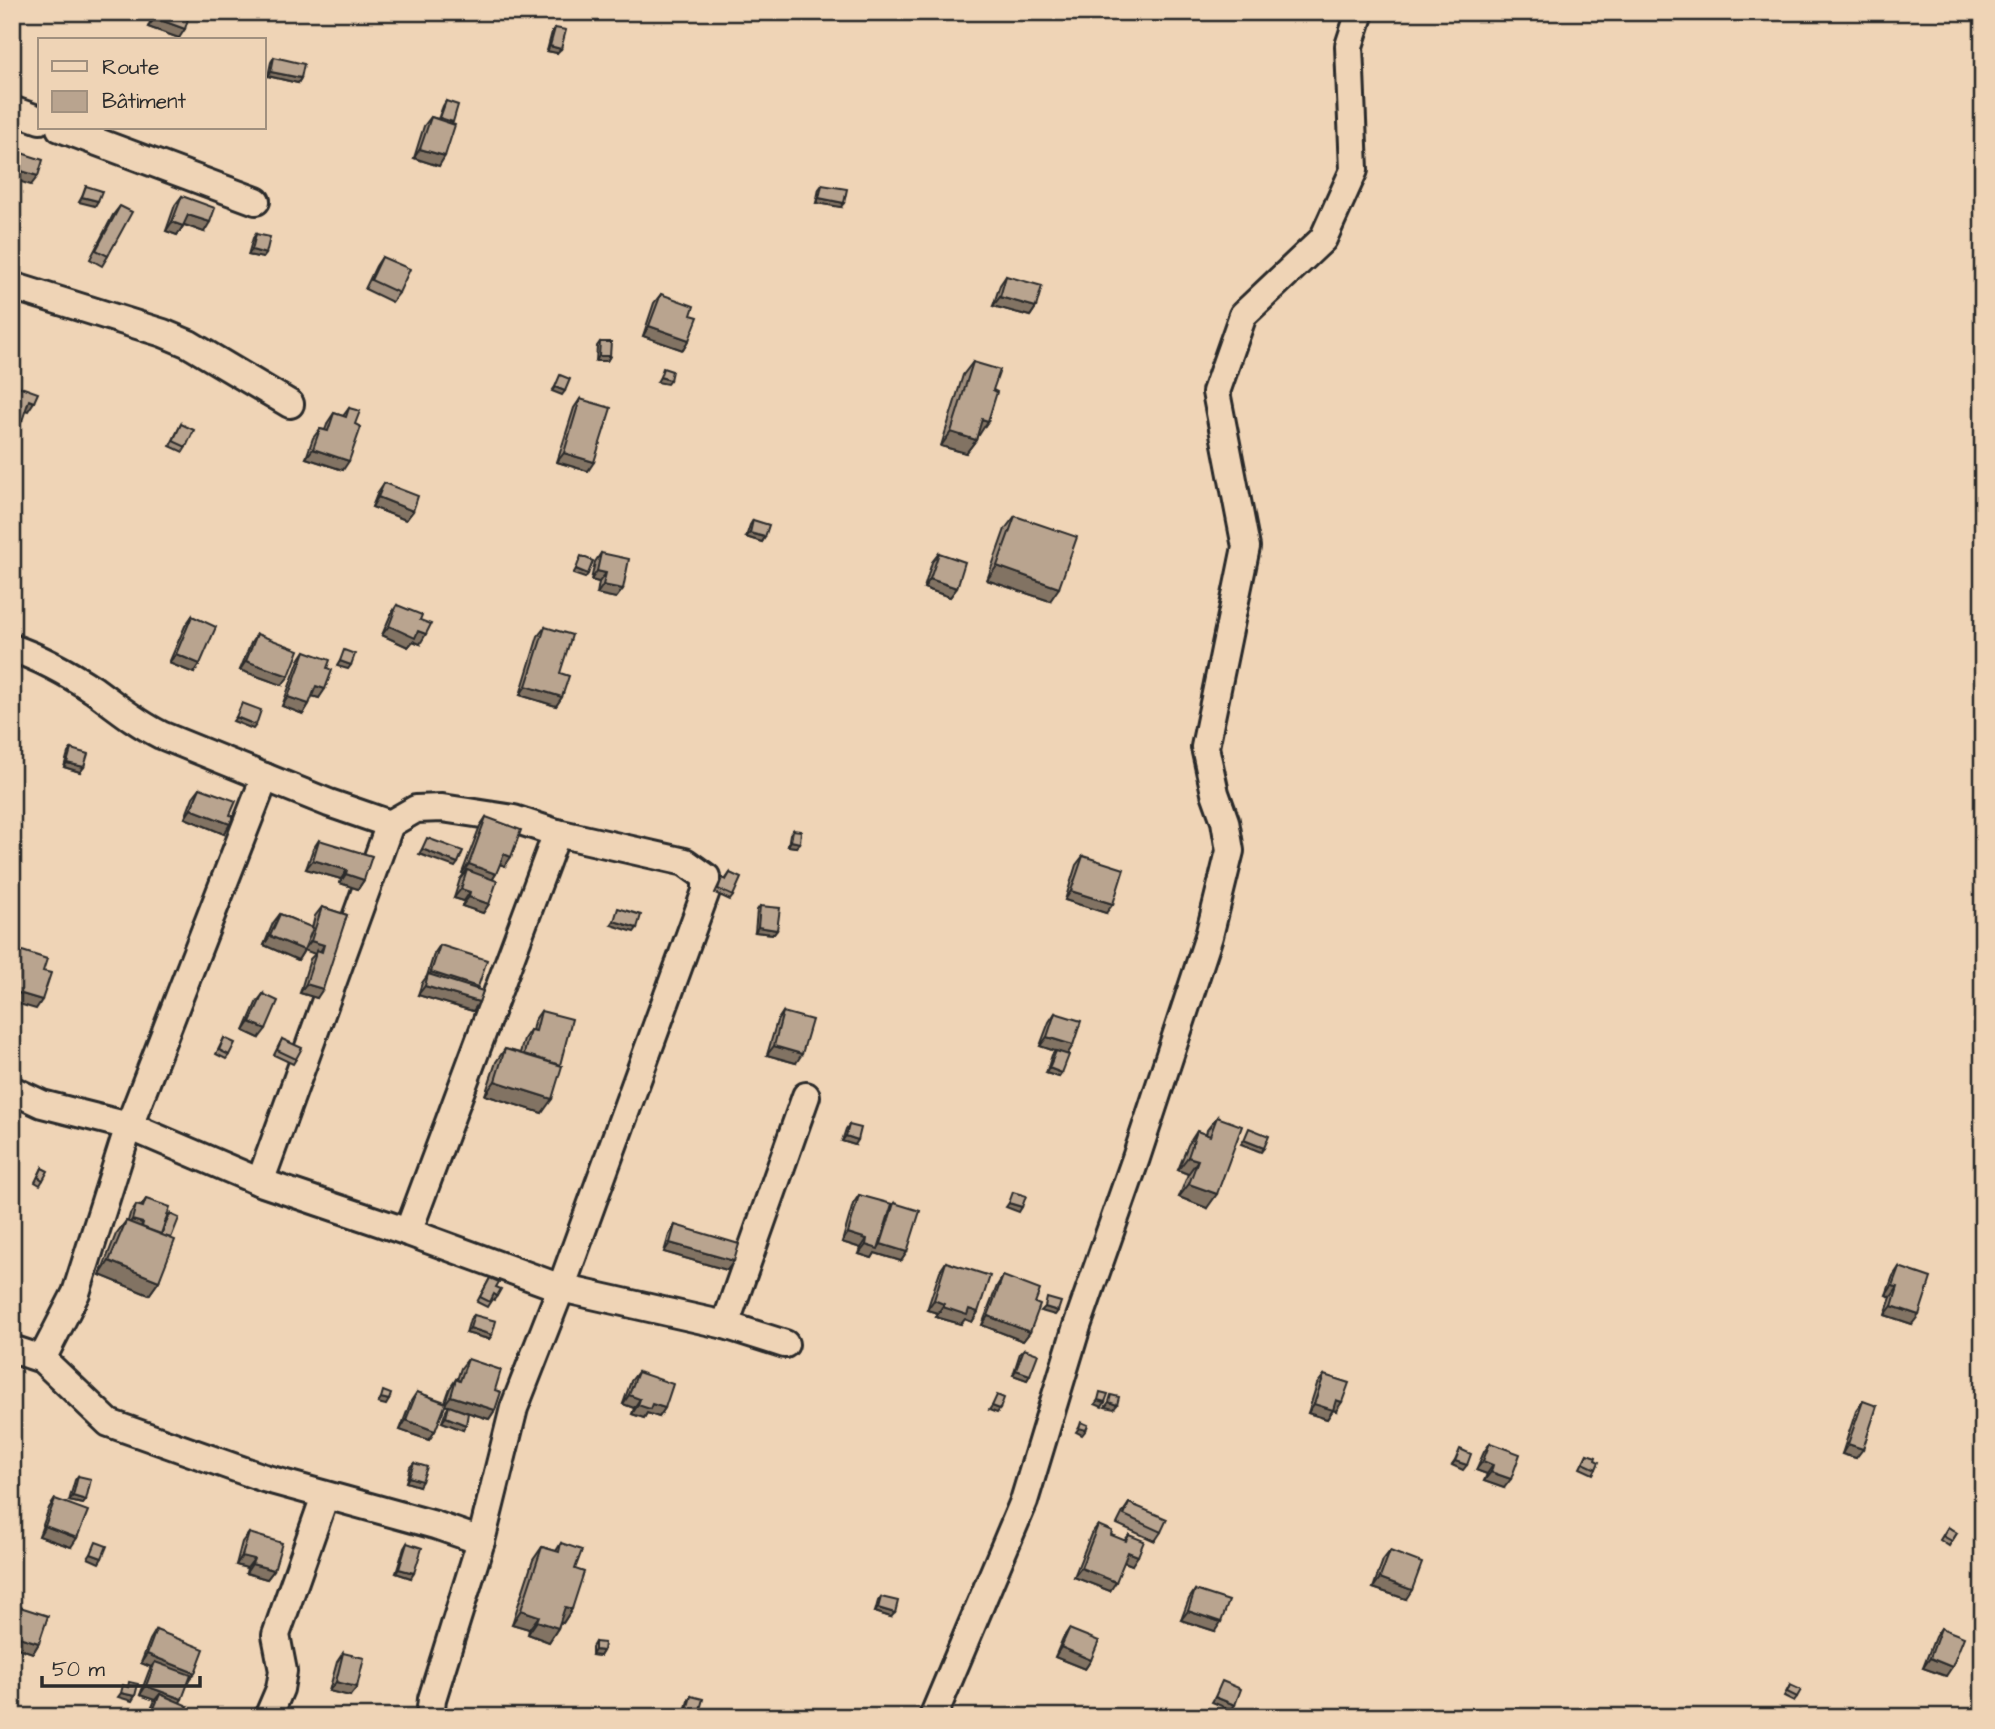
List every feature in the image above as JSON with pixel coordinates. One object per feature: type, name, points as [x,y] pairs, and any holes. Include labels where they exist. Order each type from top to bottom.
[{"type":"street","points":[[933,1717],[1024,1501],[1077,1325],[1136,1158],[1209,936],[1230,851],[1225,821],[1215,793],[1205,747],[1246,547],[1216,392],[1243,315],[1323,239],[1354,170],[1349,46],[1360,12]]},
{"type":"street","points":[[12,110],[38,119]]},
{"type":"street","points":[[65,130],[256,201]]},
{"type":"street","points":[[12,286],[163,333],[189,344],[290,404]]},
{"type":"street","points":[[12,648],[41,658],[142,726],[265,777],[390,824]]},
{"type":"street","points":[[42,1359],[76,1293],[129,1126],[265,777]]},
{"type":"street","points":[[260,1182],[390,824],[416,808],[442,808],[514,819],[557,833],[685,862],[706,877],[706,891],[561,1289],[514,1408],[481,1541],[432,1699],[430,1717]]},
{"type":"street","points":[[408,1232],[557,833]]},
{"type":"street","points":[[12,1090],[42,1104],[129,1126],[260,1182],[408,1232],[561,1289],[725,1325],[785,1344]]},
{"type":"street","points":[[725,1325],[806,1096]]},
{"type":"street","points":[[12,1108],[42,1104]]},
{"type":"street","points":[[12,1349],[42,1359],[109,1423],[264,1478],[435,1525],[481,1541]]},
{"type":"street","points":[[268,1717],[280,1689],[283,1671],[276,1635],[326,1496]]},
{"type":"building","points":[[157,12],[190,12],[185,29],[155,18]]},
{"type":"building","points":[[555,28],[566,30],[561,49],[550,46]]},
{"type":"building","points":[[274,57],[304,64],[301,78],[271,72]]},
{"type":"building","points":[[446,101],[458,105],[453,122],[440,118]]},
{"type":"building","points":[[431,117],[455,125],[445,156],[420,149]]},
{"type":"building","points":[[12,150],[43,160],[38,176],[12,168]]},
{"type":"building","points":[[12,178],[17,179],[12,194]]},
{"type":"building","points":[[822,185],[847,189],[844,203],[819,198]]},
{"type":"building","points":[[86,186],[102,191],[98,201],[82,197]]},
{"type":"building","points":[[182,196],[215,208],[210,222],[188,215],[183,226],[172,222]]},
{"type":"building","points":[[120,206],[132,212],[108,256],[96,250]]},
{"type":"building","points":[[256,234],[270,237],[266,254],[252,250]]},
{"type":"building","points":[[382,257],[410,269],[399,293],[371,280]]},
{"type":"building","points":[[1006,276],[1042,286],[1036,307],[1000,297]]},
{"type":"building","points":[[661,294],[694,306],[691,315],[698,317],[689,340],[649,326]]},
{"type":"building","points":[[600,342],[611,342],[610,356],[599,356]]},
{"type":"building","points":[[973,362],[1000,370],[993,390],[997,392],[988,421],[982,419],[976,440],[951,432]]},
{"type":"building","points":[[663,368],[672,371],[670,380],[660,377]]},
{"type":"building","points":[[560,375],[570,379],[565,391],[555,387]]},
{"type":"building","points":[[18,386],[38,393],[34,402],[29,400],[22,421],[12,418],[12,401]]},
{"type":"building","points":[[580,399],[611,408],[594,462],[564,453]]},
{"type":"building","points":[[349,408],[360,411],[355,424],[361,427],[349,461],[313,449],[320,429],[328,431],[334,413],[346,417]]},
{"type":"building","points":[[181,424],[194,430],[186,447],[173,441]]},
{"type":"building","points":[[384,483],[418,496],[413,511],[378,497]]},
{"type":"building","points":[[1015,516],[1077,537],[1059,588],[997,566]]},
{"type":"building","points":[[753,520],[769,525],[765,537],[750,533]]},
{"type":"building","points":[[601,553],[629,559],[623,589],[603,585],[606,573],[597,571]]},
{"type":"building","points":[[939,553],[965,562],[957,588],[930,579]]},
{"type":"building","points":[[581,556],[593,561],[588,574],[576,569]]},
{"type":"building","points":[[397,605],[422,615],[420,620],[431,624],[426,634],[418,631],[415,638],[389,626]]},
{"type":"building","points":[[192,616],[216,627],[200,664],[176,654]]},
{"type":"building","points":[[545,627],[572,635],[560,673],[569,676],[562,697],[526,686]]},
{"type":"building","points":[[257,634],[299,650],[289,676],[246,661]]},
{"type":"building","points":[[344,650],[355,654],[351,665],[340,661]]},
{"type":"building","points":[[305,651],[330,660],[327,668],[332,670],[325,689],[316,686],[309,704],[288,697]]},
{"type":"building","points":[[242,703],[261,710],[256,725],[236,717]]},
{"type":"building","points":[[71,749],[88,754],[84,767],[67,763]]},
{"type":"building","points":[[200,788],[236,801],[230,815],[233,816],[230,824],[191,809]]},
{"type":"building","points":[[486,817],[521,830],[511,857],[504,854],[496,874],[469,864]]},
{"type":"building","points":[[793,830],[801,831],[800,843],[791,841]]},
{"type":"building","points":[[427,838],[463,851],[458,863],[422,849]]},
{"type":"building","points":[[319,840],[372,856],[364,880],[346,874],[347,870],[313,860]]},
{"type":"building","points":[[1083,856],[1124,869],[1113,904],[1071,891]]},
{"type":"building","points":[[467,870],[497,881],[489,904],[469,897],[470,892],[461,889]]},
{"type":"building","points":[[730,873],[741,878],[733,896],[718,889],[722,878],[726,880]]},
{"type":"building","points":[[760,906],[780,908],[777,930],[758,927]]},
{"type":"building","points":[[322,907],[347,915],[323,989],[306,984],[317,950],[322,952],[324,945],[311,941]]},
{"type":"building","points":[[618,908],[641,915],[637,928],[614,921]]},
{"type":"building","points":[[280,914],[313,928],[304,950],[270,936]]},
{"type":"building","points":[[440,945],[487,960],[478,987],[431,972]]},
{"type":"building","points":[[13,948],[47,959],[43,971],[51,973],[42,1000],[12,991]]},
{"type":"building","points":[[428,974],[483,991],[479,1002],[425,986]]},
{"type":"building","points":[[263,994],[278,1001],[266,1029],[250,1022]]},
{"type":"building","points":[[541,1011],[572,1019],[560,1065],[524,1054],[530,1030],[536,1031]]},
{"type":"building","points":[[783,1012],[812,1020],[802,1054],[774,1046]]},
{"type":"building","points":[[1055,1013],[1081,1021],[1073,1045],[1047,1037]]},
{"type":"building","points":[[224,1038],[235,1043],[229,1055],[219,1050]]},
{"type":"building","points":[[282,1039],[302,1048],[296,1059],[277,1050]]},
{"type":"building","points":[[505,1049],[562,1066],[552,1099],[495,1081]]},
{"type":"building","points":[[1056,1051],[1069,1055],[1062,1073],[1049,1068]]},
{"type":"building","points":[[1217,1117],[1242,1126],[1217,1194],[1189,1184],[1198,1160],[1188,1157],[1197,1131],[1210,1136]]},
{"type":"building","points":[[849,1125],[861,1128],[858,1140],[846,1136]]},
{"type":"building","points":[[1249,1128],[1269,1136],[1264,1148],[1244,1140]]},
{"type":"building","points":[[42,1168],[48,1171],[43,1180],[38,1177]]},
{"type":"building","points":[[1013,1192],[1026,1196],[1022,1207],[1009,1203]]},
{"type":"building","points":[[859,1195],[892,1204],[878,1249],[866,1245],[867,1239],[848,1233]]},
{"type":"building","points":[[146,1199],[170,1207],[161,1234],[132,1220],[136,1205],[143,1207]]},
{"type":"building","points":[[894,1203],[920,1211],[907,1252],[881,1244]]},
{"type":"building","points":[[12,1209],[17,1211],[12,1222]]},
{"type":"building","points":[[170,1214],[179,1218],[171,1238],[161,1235]]},
{"type":"building","points":[[126,1221],[175,1240],[159,1281],[109,1261]]},
{"type":"building","points":[[675,1225],[739,1244],[734,1261],[670,1243]]},
{"type":"building","points":[[946,1262],[990,1276],[978,1312],[969,1309],[967,1315],[943,1307],[944,1304],[934,1300]]},
{"type":"building","points":[[1899,1267],[1931,1278],[1919,1315],[1892,1306],[1898,1287],[1892,1286]]},
{"type":"building","points":[[1003,1276],[1040,1290],[1035,1303],[1040,1305],[1030,1332],[988,1316]]},
{"type":"building","points":[[490,1278],[499,1282],[496,1287],[501,1289],[497,1296],[494,1294],[490,1302],[480,1297]]},
{"type":"building","points":[[1047,1298],[1061,1302],[1058,1311],[1045,1307]]},
{"type":"building","points":[[474,1315],[496,1321],[492,1335],[470,1328]]},
{"type":"building","points":[[1024,1349],[1038,1354],[1030,1375],[1016,1370]]},
{"type":"building","points":[[468,1359],[501,1370],[495,1390],[501,1392],[495,1410],[451,1396],[456,1379],[460,1381]]},
{"type":"building","points":[[638,1372],[673,1384],[665,1408],[652,1404],[650,1409],[638,1405],[640,1399],[629,1395]]},
{"type":"building","points":[[1324,1375],[1349,1383],[1342,1402],[1336,1400],[1333,1410],[1314,1404]]},
{"type":"building","points":[[383,1391],[391,1394],[389,1400],[381,1398]]},
{"type":"building","points":[[417,1392],[446,1403],[435,1431],[406,1420]]},
{"type":"building","points":[[1100,1392],[1108,1394],[1105,1402],[1098,1400]]},
{"type":"building","points":[[997,1395],[1004,1398],[1000,1409],[992,1406]]},
{"type":"building","points":[[1111,1395],[1119,1397],[1117,1405],[1109,1402]]},
{"type":"building","points":[[1863,1401],[1877,1406],[1863,1449],[1848,1444]]},
{"type":"building","points":[[449,1406],[468,1413],[466,1425],[446,1417]]},
{"type":"building","points":[[1081,1422],[1088,1425],[1086,1430],[1079,1428]]},
{"type":"building","points":[[1490,1443],[1520,1454],[1511,1479],[1491,1472],[1493,1465],[1483,1461]]},
{"type":"building","points":[[1460,1449],[1471,1454],[1467,1465],[1455,1461]]},
{"type":"building","points":[[1587,1454],[1596,1457],[1595,1460],[1599,1462],[1596,1469],[1583,1463]]},
{"type":"building","points":[[414,1463],[427,1467],[422,1481],[409,1477]]},
{"type":"building","points":[[78,1476],[91,1479],[86,1500],[73,1496]]},
{"type":"building","points":[[55,1499],[88,1511],[77,1538],[45,1526]]},
{"type":"building","points":[[1129,1503],[1167,1519],[1161,1532],[1124,1515]]},
{"type":"building","points":[[1098,1525],[1112,1531],[1111,1535],[1126,1541],[1129,1535],[1144,1541],[1138,1556],[1128,1552],[1116,1582],[1081,1568]]},
{"type":"building","points":[[1948,1527],[1957,1533],[1952,1541],[1943,1536]]},
{"type":"building","points":[[249,1533],[282,1543],[274,1570],[252,1564],[254,1559],[242,1556]]},
{"type":"building","points":[[96,1542],[107,1546],[102,1558],[91,1554]]},
{"type":"building","points":[[407,1543],[422,1548],[414,1573],[399,1569]]},
{"type":"building","points":[[561,1543],[582,1550],[575,1569],[584,1572],[572,1609],[565,1607],[558,1628],[537,1621],[539,1616],[521,1610],[542,1547],[559,1552]]},
{"type":"building","points":[[1390,1551],[1422,1563],[1412,1590],[1380,1578]]},
{"type":"building","points":[[1195,1590],[1229,1601],[1221,1622],[1188,1611]]},
{"type":"building","points":[[881,1597],[898,1601],[895,1613],[878,1608]]},
{"type":"building","points":[[20,1607],[48,1616],[39,1643],[12,1635]]},
{"type":"building","points":[[1941,1628],[1964,1637],[1952,1667],[1930,1658]]},
{"type":"building","points":[[1069,1629],[1099,1641],[1091,1660],[1061,1647]]},
{"type":"building","points":[[156,1630],[204,1649],[195,1673],[147,1654]]},
{"type":"building","points":[[595,1642],[604,1643],[603,1651],[595,1650]]},
{"type":"building","points":[[343,1653],[364,1658],[357,1687],[336,1682]]},
{"type":"building","points":[[155,1662],[191,1675],[182,1699],[146,1686]]},
{"type":"building","points":[[1222,1681],[1241,1689],[1235,1705],[1215,1697]]},
{"type":"building","points":[[129,1682],[138,1684],[135,1696],[121,1693],[123,1685],[128,1687]]},
{"type":"building","points":[[1790,1685],[1801,1690],[1797,1697],[1787,1692]]},
{"type":"building","points":[[160,1694],[188,1706],[183,1717],[156,1717],[157,1715],[152,1713]]},
{"type":"building","points":[[691,1696],[703,1699],[699,1713],[687,1710]]},
{"type":"building","points":[[1489,1710],[1505,1717],[1486,1717]]},
{"type":"building","points":[[1799,1711],[1814,1717],[1796,1717]]}]
